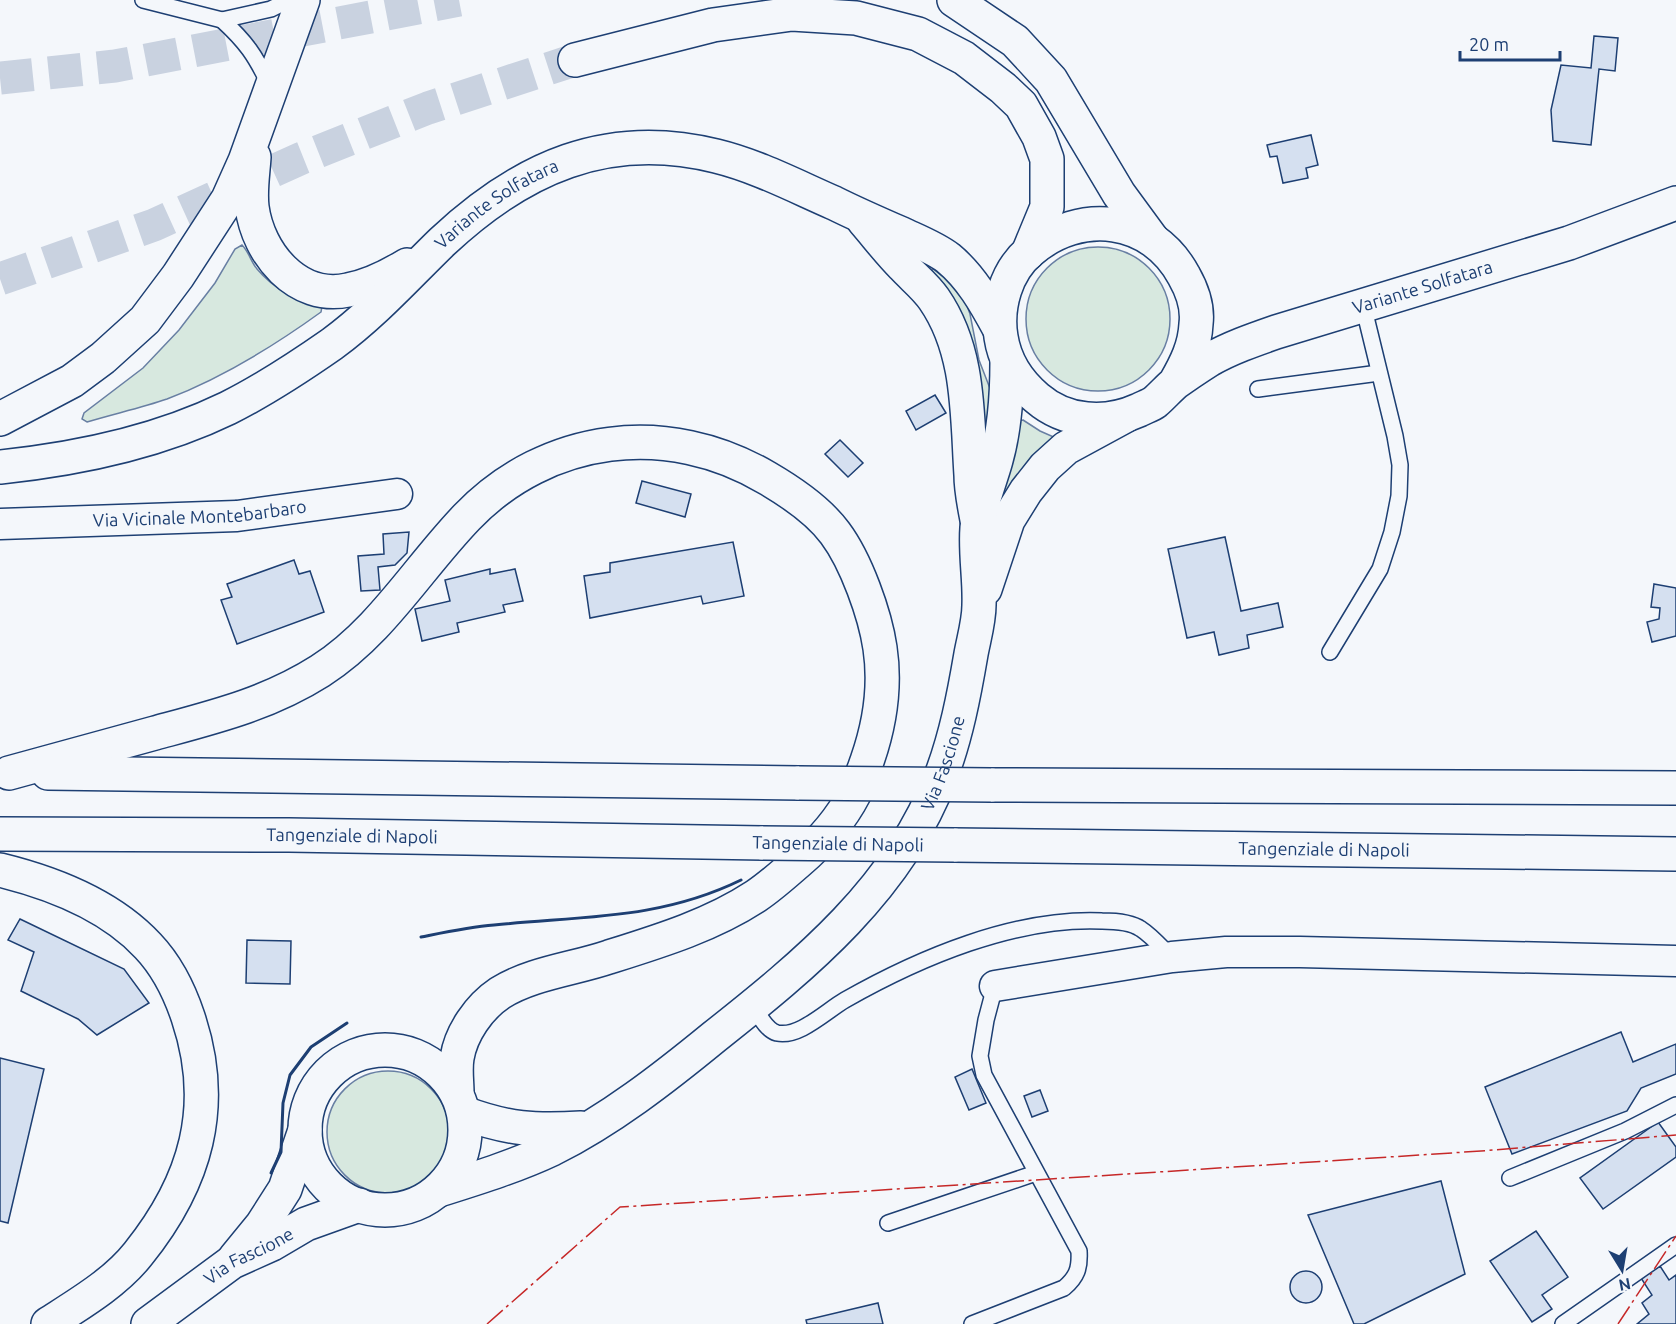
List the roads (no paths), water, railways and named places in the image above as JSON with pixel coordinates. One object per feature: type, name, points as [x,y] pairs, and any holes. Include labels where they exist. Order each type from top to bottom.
[{"type":"main road","points":[[0,419],[72,381],[103,358],[144,320],[178,276],[228,199],[245,161],[270,86],[303,0]]},
{"type":"main road","points":[[954,0],[1015,42],[1051,80],[1119,194],[1152,239]]},
{"type":"main road","points":[[575,60],[713,25],[792,14],[856,18],[918,34],[964,58],[1003,88],[1021,105],[1039,137],[1047,159],[1047,207],[1028,252]]},
{"type":"main road","points":[[260,119],[254,158],[253,209],[261,239],[275,263],[286,274],[306,285],[326,291],[346,291],[374,283],[405,267],[444,240]]},
{"type":"main road","name":"Variante Solfatara","points":[[0,468],[106,450],[168,432],[228,408],[332,343],[359,322],[444,240],[513,186],[566,160],[599,152],[636,147],[682,150],[723,158],[772,175],[947,257],[969,278],[983,298],[999,328],[1007,362],[1023,386],[1044,404],[1069,416],[1097,421],[1125,416],[1154,403],[1175,383],[1209,360],[1241,345],[1276,332],[1569,243],[1676,203]]},
{"type":"main road","points":[[859,215],[935,300],[951,330],[963,370],[969,410],[971,478],[978,525]]},
{"type":"main road","name":"Variante Solfatara","points":[[999,328],[1000,307],[1005,287],[1028,252],[1049,236],[1074,226],[1101,223],[1127,228],[1152,239],[1176,261],[1191,290],[1197,322],[1191,354],[1175,383]]},
{"type":"main road","name":"Via Fascione","points":[[438,1190],[508,1167],[553,1148],[633,1100],[753,1006],[822,947],[845,924],[894,863],[915,831],[941,776],[964,697],[979,605],[975,554],[978,525],[1004,426],[1007,362]]},
{"type":"main road","points":[[979,605],[1008,520],[1045,467],[1066,448],[1088,434],[1125,416]]},
{"type":"main road","points":[[5,773],[223,716],[276,696],[318,672],[358,642],[384,615],[455,530],[488,498],[524,473],[568,453],[625,442],[650,441],[698,448],[722,455],[747,466],[797,496],[835,532],[863,588],[877,630],[883,676],[881,716],[869,755],[855,794],[832,829],[808,853],[759,894],[722,915],[686,931],[530,981],[500,993],[481,1009],[464,1035],[456,1060],[466,1134],[462,1155],[452,1174],[438,1190],[421,1202],[401,1208],[380,1209],[359,1205],[338,1194],[320,1177],[309,1155],[305,1130]]},
{"type":"main road","points":[[5,773],[991,785],[1676,788]]},
{"type":"main road","name":"Tangenziale di Napoli","points":[[0,834],[289,835],[1676,854]]},
{"type":"main road","points":[[0,870],[80,897],[118,919],[148,945],[168,970],[183,1002],[195,1039],[202,1084],[201,1123],[192,1157],[178,1193],[158,1226],[137,1256],[107,1284],[48,1324]]},
{"type":"main road","points":[[232,1262],[285,1189],[305,1130],[308,1107],[318,1085],[334,1068],[355,1056],[378,1050],[402,1051],[424,1059],[443,1074],[460,1103]]},
{"type":"main road","name":"Via Fascione","points":[[460,1103],[493,1124],[543,1130],[588,1128]]},
{"type":"main road","name":"Via Fascione","points":[[148,1324],[232,1262],[272,1244],[306,1224],[359,1205]]},
{"type":"street","name":"Via Vicinale Montebarbaro","points":[[0,524],[237,516],[397,494]]},
{"type":"street","points":[[995,987],[1172,957],[1226,952],[1676,961]]},
{"type":"lane","points":[[143,0],[222,20],[271,9],[289,0]]},
{"type":"lane","points":[[222,20],[240,36],[255,55],[270,86]]},
{"type":"lane","points":[[1330,652],[1380,569],[1392,532],[1399,496],[1400,465],[1363,305]]},
{"type":"lane","points":[[1258,389],[1379,373]]},
{"type":"lane","points":[[753,1006],[768,1028],[776,1033],[795,1032],[845,1000],[930,957],[1017,928],[1076,920],[1118,922],[1140,928],[1172,957]]},
{"type":"lane","points":[[972,1324],[1064,1288],[1075,1279],[1080,1264],[1079,1251],[984,1075],[980,1056],[995,987]]},
{"type":"lane","points":[[1510,1178],[1624,1131],[1676,1105]]},
{"type":"lane","points":[[888,1223],[1036,1173]]},
{"type":"lane","points":[[1563,1324],[1676,1245]]},
{"type":"tunnel","points":[[0,78],[115,66],[459,0]]},
{"type":"tunnel","points":[[0,279],[154,225],[302,158],[428,108],[575,60]]}]
